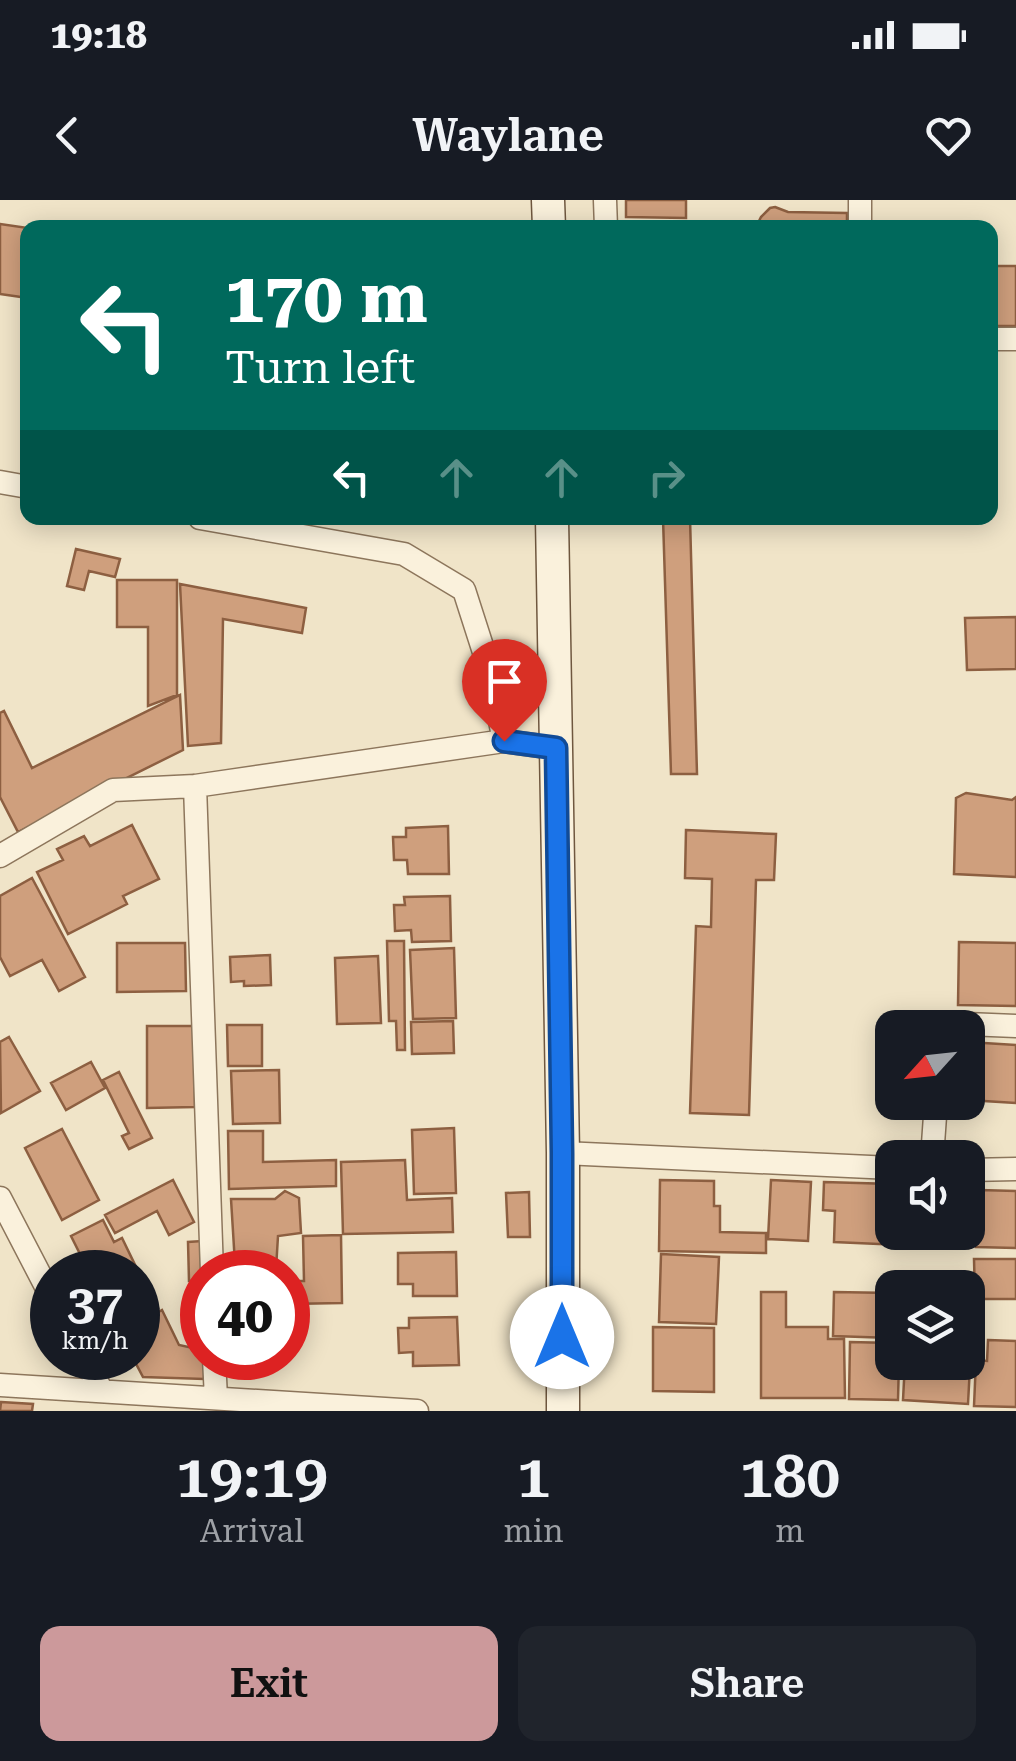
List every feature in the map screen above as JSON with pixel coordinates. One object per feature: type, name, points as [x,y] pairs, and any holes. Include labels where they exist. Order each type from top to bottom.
[{"type":"street","points":[[240,525],[404,554],[464,590],[490,671],[504,741]]},
{"type":"street","points":[[552,525],[562,1411]]},
{"type":"street","points":[[0,856],[113,790],[195,786],[504,741],[556,748]]},
{"type":"street","points":[[195,786],[211,1250]]},
{"type":"street","points":[[985,1025],[1016,1026]]},
{"type":"street","points":[[562,1153],[875,1167]]},
{"type":"street","points":[[985,1170],[1016,1169]]},
{"type":"street","points":[[0,1198],[30,1256]]},
{"type":"street","points":[[96,1380],[102,1391]]},
{"type":"street","points":[[215,1380],[216,1398]]},
{"type":"street","points":[[0,1385],[418,1411]]},
{"type":"building","points":[[626,200],[686,200],[686,218],[626,217]]},
{"type":"building","points":[[770,208],[847,213],[847,220],[760,220]]},
{"type":"building","points":[[0,224],[20,227],[20,297],[0,294]]},
{"type":"building","points":[[998,266],[1016,266],[1016,326],[998,326]]},
{"type":"building","points":[[663,525],[690,525],[697,774],[671,774]]},
{"type":"building","points":[[76,549],[120,559],[115,577],[89,571],[84,590],[67,586]]},
{"type":"building","points":[[117,580],[177,580],[177,695],[148,706],[148,627],[117,627]]},
{"type":"building","points":[[180,584],[306,608],[302,633],[223,619],[221,743],[188,746]]},
{"type":"building","points":[[1016,617],[1016,669],[967,670],[965,618]]},
{"type":"building","points":[[180,695],[183,750],[18,832],[0,797],[0,713],[4,711],[32,768]]},
{"type":"building","points":[[966,793],[1012,800],[1016,797],[1016,877],[954,874],[956,798]]},
{"type":"building","points":[[132,825],[159,879],[123,896],[127,904],[68,934],[37,872],[63,860],[57,849],[84,836],[90,846]]},
{"type":"building","points":[[448,826],[449,874],[408,874],[407,860],[394,860],[393,837],[406,837],[406,828]]},
{"type":"building","points":[[686,830],[776,834],[774,880],[756,880],[749,1115],[690,1113],[696,926],[711,927],[712,879],[685,878]]},
{"type":"building","points":[[32,878],[85,977],[59,991],[42,960],[10,976],[0,957],[0,896]]},
{"type":"building","points":[[450,896],[451,941],[412,942],[411,930],[395,931],[394,905],[405,905],[404,897]]},
{"type":"building","points":[[387,941],[404,941],[405,1050],[397,1050],[396,1021],[389,1021]]},
{"type":"building","points":[[959,942],[1016,943],[1016,1006],[958,1005]]},
{"type":"building","points":[[117,943],[185,943],[186,991],[117,992]]},
{"type":"building","points":[[454,948],[456,1018],[413,1019],[410,950]]},
{"type":"building","points":[[270,955],[271,985],[244,986],[244,981],[231,982],[230,957]]},
{"type":"building","points":[[378,956],[381,1023],[337,1024],[335,958]]},
{"type":"building","points":[[453,1021],[454,1053],[412,1054],[411,1022]]},
{"type":"building","points":[[227,1025],[262,1025],[262,1066],[228,1066]]},
{"type":"building","points":[[147,1026],[194,1026],[195,1107],[147,1108]]},
{"type":"building","points":[[9,1037],[40,1091],[1,1113],[0,1042]]},
{"type":"building","points":[[985,1043],[1016,1045],[1016,1103],[985,1101]]},
{"type":"building","points":[[91,1062],[105,1088],[66,1110],[51,1083]]},
{"type":"building","points":[[279,1070],[280,1123],[233,1124],[231,1071]]},
{"type":"building","points":[[119,1072],[152,1138],[129,1149],[122,1136],[129,1133],[103,1080]]},
{"type":"building","points":[[454,1128],[456,1193],[414,1194],[412,1130]]},
{"type":"building","points":[[62,1129],[99,1200],[62,1220],[25,1148]]},
{"type":"building","points":[[228,1131],[263,1131],[263,1162],[336,1160],[336,1186],[229,1189]]},
{"type":"building","points":[[405,1160],[407,1200],[452,1198],[453,1232],[343,1234],[341,1162]]},
{"type":"building","points":[[173,1180],[194,1222],[169,1235],[157,1211],[115,1233],[105,1215]]},
{"type":"building","points":[[660,1180],[714,1181],[714,1206],[720,1206],[720,1232],[766,1233],[766,1253],[659,1251]]},
{"type":"building","points":[[771,1180],[811,1182],[808,1241],[768,1239]]},
{"type":"building","points":[[824,1182],[875,1184],[875,1244],[834,1242],[835,1211],[823,1210]]},
{"type":"building","points":[[985,1190],[1016,1191],[1016,1248],[985,1247]]},
{"type":"building","points":[[285,1191],[299,1198],[301,1233],[278,1236],[277,1250],[234,1250],[231,1199],[275,1199]]},
{"type":"building","points":[[529,1192],[530,1237],[508,1237],[506,1193]]},
{"type":"building","points":[[103,1220],[114,1242],[122,1238],[128,1250],[78,1250],[71,1236]]},
{"type":"building","points":[[341,1235],[342,1303],[310,1304],[310,1250],[303,1250],[303,1236]]},
{"type":"building","points":[[202,1241],[202,1250],[188,1250],[188,1242]]},
{"type":"building","points":[[456,1252],[457,1296],[413,1296],[413,1284],[398,1284],[398,1253]]},
{"type":"building","points":[[661,1254],[719,1257],[716,1324],[659,1322]]},
{"type":"building","points":[[974,1259],[1016,1259],[1016,1299],[985,1299],[985,1270],[974,1270]]},
{"type":"building","points":[[761,1292],[786,1292],[786,1327],[828,1327],[828,1339],[844,1339],[845,1398],[761,1398]]},
{"type":"building","points":[[834,1292],[875,1293],[875,1337],[833,1336]]},
{"type":"building","points":[[160,1311],[180,1345],[180,1378],[160,1378]]},
{"type":"building","points":[[457,1317],[459,1365],[413,1366],[413,1352],[399,1353],[398,1328],[409,1328],[409,1318]]},
{"type":"building","points":[[653,1327],[714,1328],[714,1392],[653,1391]]},
{"type":"building","points":[[988,1340],[1016,1341],[1016,1407],[974,1406],[975,1380],[985,1380]]},
{"type":"building","points":[[850,1342],[875,1343],[875,1380],[899,1380],[898,1400],[849,1399]]},
{"type":"building","points":[[904,1380],[969,1380],[968,1404],[903,1400]]},
{"type":"building","points":[[1,1402],[33,1404],[32,1411],[0,1411]]},
{"type":"route","points":[[504,741],[556,748],[562,1337]]}]
